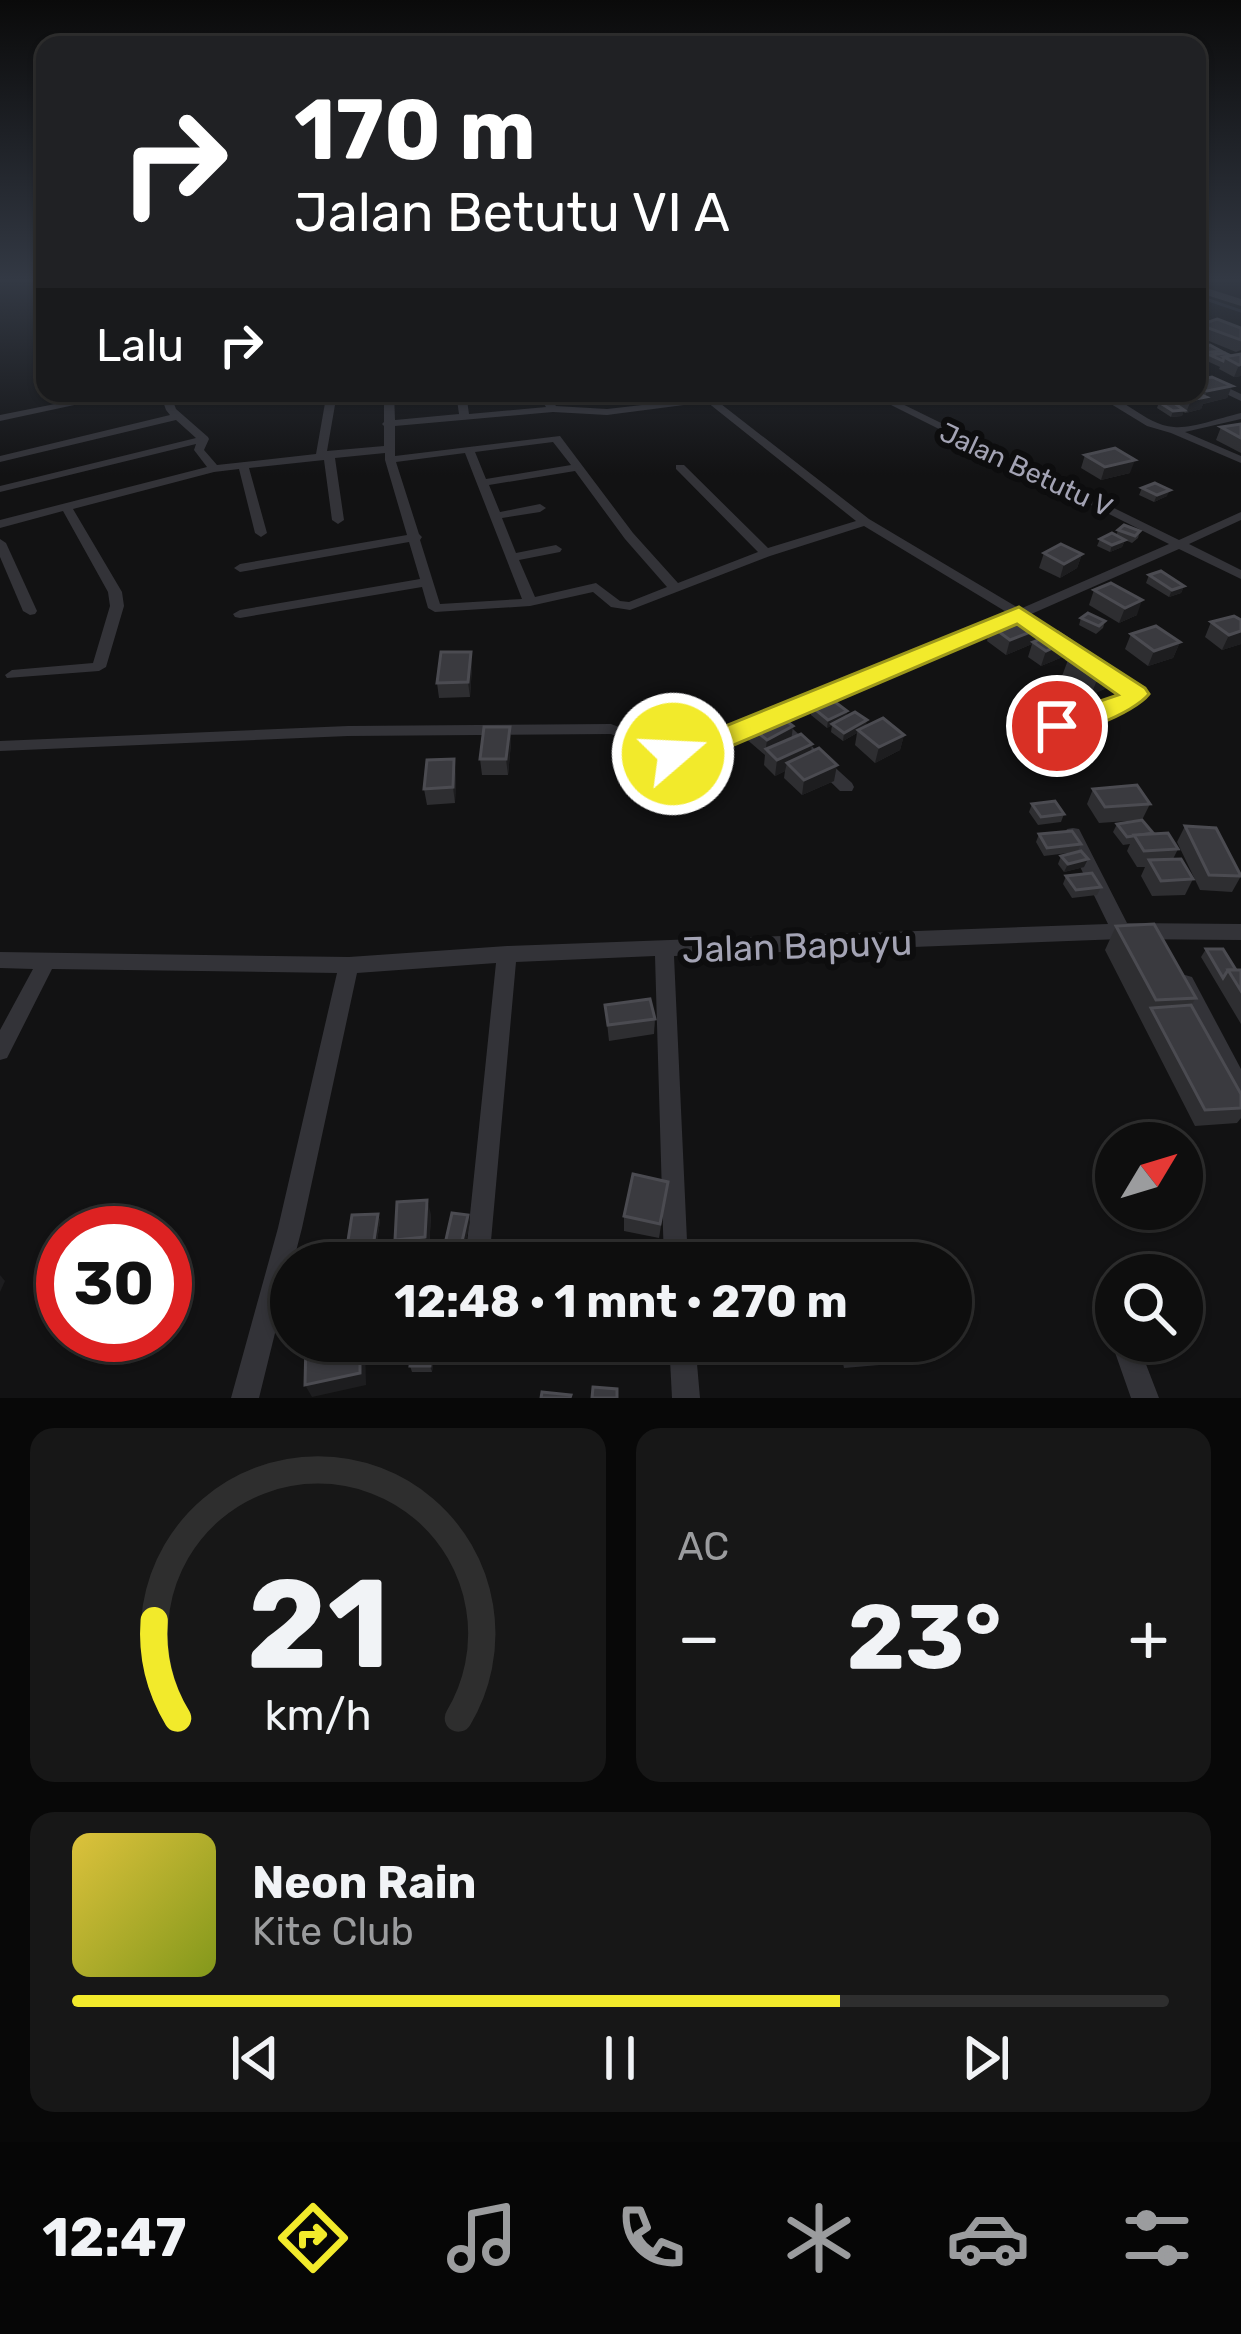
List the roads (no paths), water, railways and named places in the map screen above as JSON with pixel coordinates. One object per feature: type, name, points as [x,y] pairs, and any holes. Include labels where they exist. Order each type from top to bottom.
[{"type":"street","points":[[1206,348],[1241,366]]},
{"type":"street","points":[[1206,380],[1241,398]]},
{"type":"street","points":[[0,418],[77,402]]},
{"type":"street","points":[[169,402],[204,439]]},
{"type":"street","points":[[337,402],[330,403],[325,455],[338,520]]},
{"type":"street","points":[[388,402],[389,454],[438,609],[530,602],[596,587],[616,604],[630,606],[766,553],[865,522]]},
{"type":"street","points":[[462,402],[464,418]]},
{"type":"street","points":[[548,402],[553,409]]},
{"type":"street","points":[[387,424],[553,409],[600,413],[686,402]]},
{"type":"street","points":[[713,402],[865,522],[1019,614],[1135,694],[1124,704],[1057,726]]},
{"type":"street","name":"Jalan Betutu V","points":[[890,402],[1241,575]]},
{"type":"street","points":[[1114,402],[1159,428],[1175,430],[1241,460]]},
{"type":"street","points":[[0,459],[178,416]]},
{"type":"street","points":[[1175,430],[1241,416]]},
{"type":"street","points":[[0,524],[244,465],[325,455],[469,450],[556,438],[675,588]]},
{"type":"street","points":[[204,439],[199,450],[214,470]]},
{"type":"street","points":[[0,489],[204,439]]},
{"type":"street","points":[[469,450],[530,602]]},
{"type":"street","points":[[244,465],[261,533]]},
{"type":"street","points":[[680,467],[766,553]]},
{"type":"street","points":[[481,483],[576,468]]},
{"type":"street","points":[[12,675],[99,667],[117,606],[115,592],[66,507]]},
{"type":"street","points":[[495,515],[540,508]]},
{"type":"street","points":[[0,746],[348,731],[610,729],[628,732],[673,754],[688,753],[1241,516]]},
{"type":"street","points":[[240,568],[416,537]]},
{"type":"street","points":[[0,542],[30,611]]},
{"type":"street","points":[[514,557],[556,549]]},
{"type":"street","points":[[240,614],[428,582]]},
{"type":"street","points":[[772,717],[847,787]]},
{"type":"street","points":[[1073,834],[1121,931]]},
{"type":"street","name":"Jalan Bapuyu","points":[[675,1242],[664,950],[1121,931],[1169,952],[1241,932]]},
{"type":"street","points":[[0,960],[350,965],[664,950]]},
{"type":"street","points":[[1169,952],[1241,1090]]},
{"type":"street","points":[[479,1242],[507,954]]},
{"type":"street","points":[[0,1051],[46,960]]},
{"type":"street","points":[[293,1242],[350,965]]},
{"type":"street","points":[[245,1398],[270,1337]]},
{"type":"street","points":[[683,1362],[686,1398]]},
{"type":"street","points":[[1132,1362],[1145,1398]]}]
